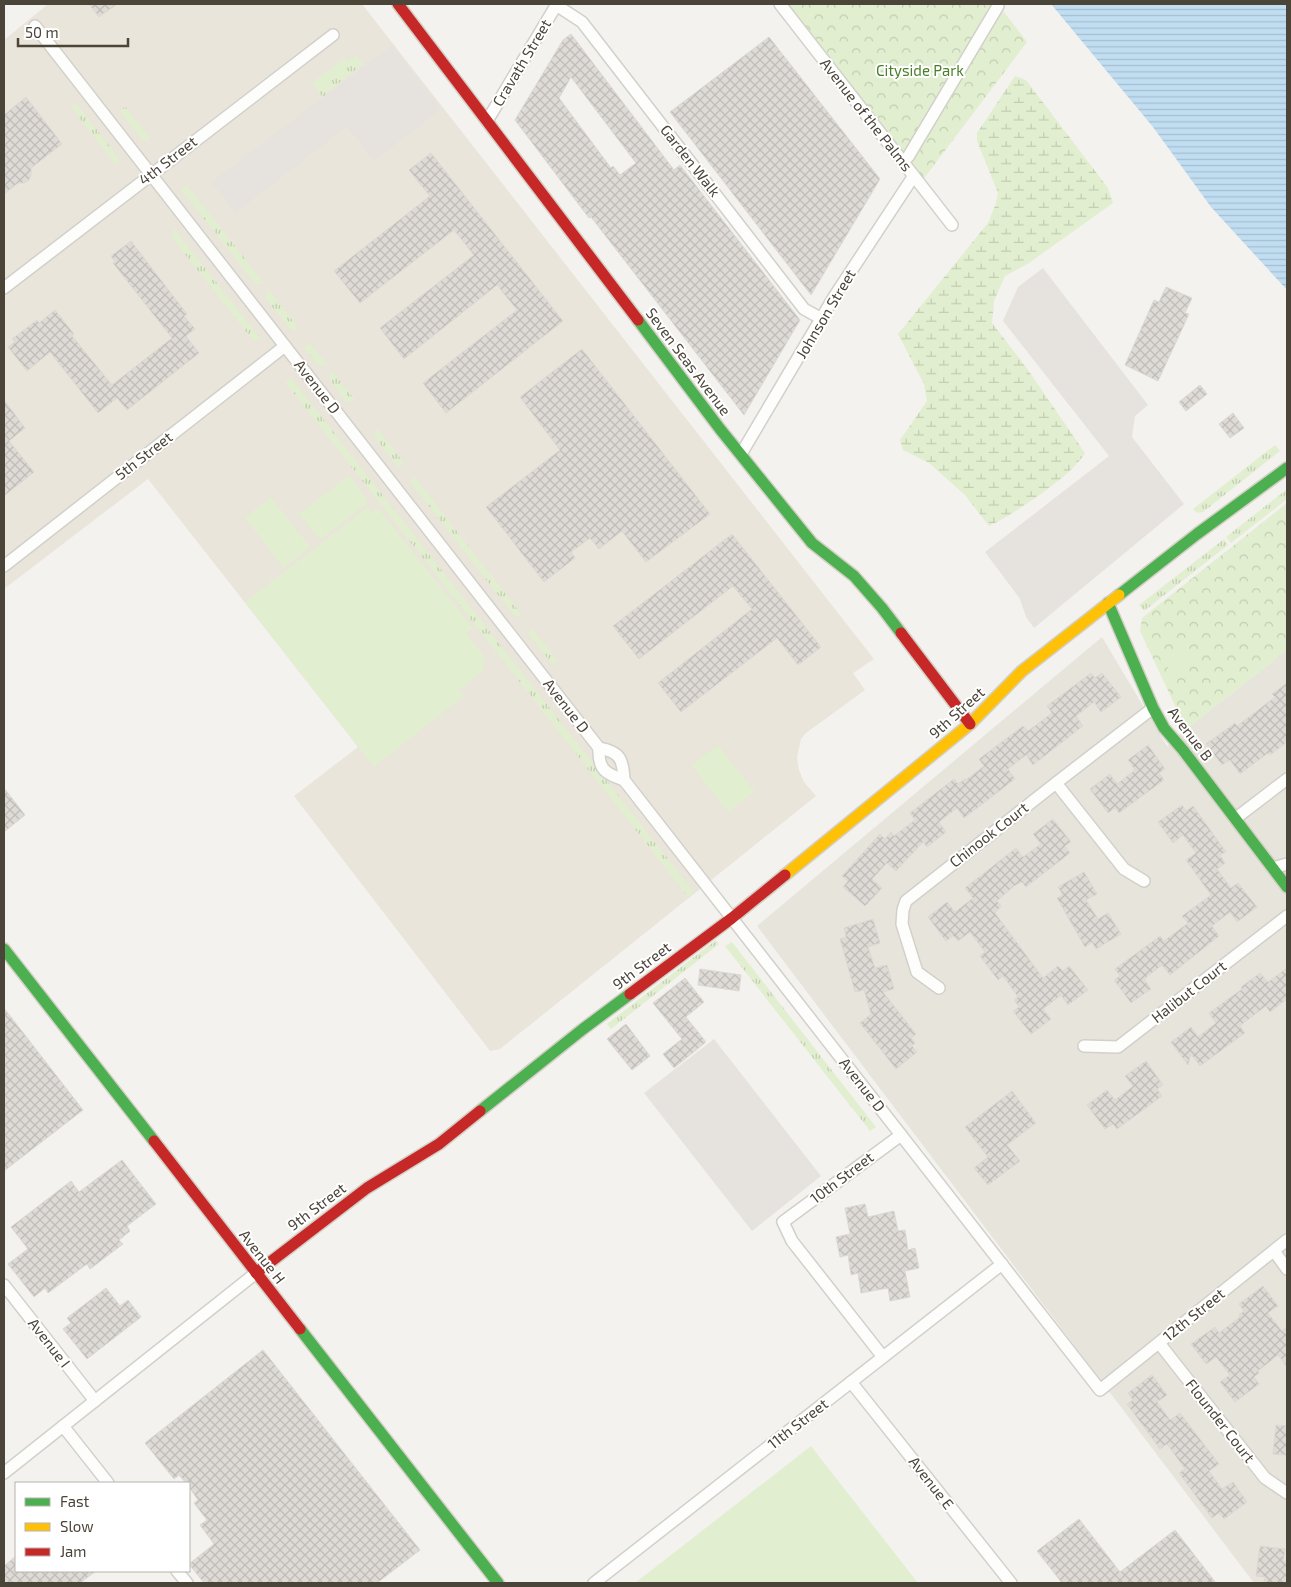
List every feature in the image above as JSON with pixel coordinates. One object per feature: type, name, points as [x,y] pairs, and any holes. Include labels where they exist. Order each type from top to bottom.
[{"type":"street","name":"Seven Seas Avenue","points":[[398,4],[720,429],[812,543],[854,576],[882,608],[970,724]]},
{"type":"street","name":"Avenue of the Palms","points":[[780,4],[952,225]]},
{"type":"street","name":"Cravath Street","points":[[487,121],[557,5]]},
{"type":"street","name":"Garden Walk","points":[[557,5],[582,22],[804,309],[822,319]]},
{"type":"street","points":[[908,157],[998,6]]},
{"type":"street","name":"Avenue D","points":[[35,26],[599,748],[612,751],[623,763],[624,780]]},
{"type":"street","name":"4th Street","points":[[4,288],[333,34]]},
{"type":"street","name":"Johnson Street","points":[[742,454],[822,319],[913,177]]},
{"type":"street","name":"5th Street","points":[[4,566],[284,346]]},
{"type":"street","name":"9th Street","points":[[4,1474],[256,1273],[367,1188],[439,1144],[583,1029],[732,918],[970,724],[1022,671],[1197,534],[1287,468]]},
{"type":"street","name":"Avenue B","points":[[1108,604],[1153,708],[1164,728],[1236,818],[1287,887]]},
{"type":"street","name":"Chinook Court","points":[[939,988],[917,972],[902,924],[906,901],[1153,708]]},
{"type":"street","name":"Avenue D","points":[[599,748],[598,760],[608,775],[624,780],[1100,1390]]},
{"type":"street","points":[[1236,818],[1287,779]]},
{"type":"street","points":[[1056,783],[1124,869],[1144,881]]},
{"type":"street","points":[[1273,868],[1287,864]]},
{"type":"street","name":"Halibut Court","points":[[1084,1046],[1118,1047],[1287,916]]},
{"type":"street","name":"Avenue H","points":[[4,949],[498,1583]]},
{"type":"street","name":"10th Street","points":[[883,1357],[792,1241],[783,1222],[901,1135]]},
{"type":"street","name":"12th Street","points":[[1100,1390],[1287,1240]]},
{"type":"street","points":[[1274,1251],[1287,1270]]},
{"type":"street","name":"11th Street","points":[[594,1583],[1002,1264]]},
{"type":"street","name":"Avenue I","points":[[4,1285],[95,1401]]},
{"type":"street","name":"Flounder Court","points":[[1159,1343],[1265,1478],[1287,1493]]},
{"type":"street","name":"Avenue E","points":[[851,1382],[1011,1583]]},
{"type":"street","points":[[63,1426],[107,1482]]},
{"type":"street","points":[[178,1572],[187,1583]]},
{"type":"shaded area","points":[[48,4],[362,4],[874,659],[853,673],[865,690],[806,733],[801,739],[797,757],[799,770],[804,782],[816,796],[500,1049],[490,1051],[294,796],[358,747],[148,479],[4,589],[4,40]]},
{"type":"shaded area","points":[[392,45],[442,109],[374,161],[347,127],[235,213],[211,182]]},
{"type":"shaded area","points":[[1043,268],[1148,405],[1135,416],[1132,437],[1184,504],[1034,628],[1026,617],[1020,599],[985,552],[1109,456],[1003,321],[1018,287]]},
{"type":"shaded area","points":[[1102,637],[1167,746],[1287,650],[1287,1583],[1254,1583],[757,926]]},
{"type":"shaded area","points":[[714,1039],[821,1176],[752,1231],[644,1093]]},
{"type":"green space","name":"Cityside Park","points":[[785,4],[998,4],[1027,42],[919,185]]},
{"type":"green space","points":[[356,55],[363,64],[326,93],[334,104],[328,104],[312,83],[344,58],[347,62]]},
{"type":"green space","points":[[1015,76],[1026,80],[1108,188],[1113,203],[1029,263],[1005,276],[994,301],[992,323],[1026,367],[1085,453],[1056,483],[1027,504],[989,526],[965,495],[929,463],[903,450],[900,440],[927,401],[924,384],[898,334],[988,223],[998,193],[977,141],[977,133]]},
{"type":"green space","points":[[77,104],[121,161],[116,165],[70,106]]},
{"type":"green space","points":[[125,106],[150,138],[144,143],[120,112]]},
{"type":"green space","points":[[187,185],[264,283],[256,285],[181,190]]},
{"type":"green space","points":[[174,228],[260,338],[254,342],[172,238]]},
{"type":"green space","points":[[269,290],[299,329],[292,331],[265,298]]},
{"type":"green space","points":[[309,342],[327,364],[318,366],[304,348]]},
{"type":"green space","points":[[332,371],[356,401],[347,403],[329,379]]},
{"type":"green space","points":[[291,378],[694,892],[688,897],[285,382]]},
{"type":"green space","points":[[378,429],[404,463],[398,467],[373,435]]},
{"type":"green space","points":[[1275,445],[1280,451],[1203,512],[1197,513],[1193,509]]},
{"type":"green space","points":[[349,475],[369,502],[320,540],[299,514]]},
{"type":"green space","points":[[415,477],[522,615],[516,618],[410,482]]},
{"type":"green space","points":[[1287,489],[1287,499],[1231,543],[1226,537]]},
{"type":"green space","points":[[271,497],[310,547],[284,568],[245,518]]},
{"type":"green space","points":[[1287,503],[1287,650],[1186,729],[1140,631],[1142,618]]},
{"type":"green space","points":[[368,507],[372,512],[378,508],[473,628],[466,633],[485,657],[483,671],[459,690],[464,696],[374,767],[245,602]]},
{"type":"green space","points":[[1224,539],[1228,545],[1144,611],[1139,605]]},
{"type":"green space","points":[[532,628],[558,662],[552,664],[528,634]]},
{"type":"green space","points":[[1183,653],[1189,665],[1171,674],[1165,662]]},
{"type":"green space","points":[[718,745],[755,792],[728,812],[691,765]]},
{"type":"green space","points":[[716,940],[719,944],[611,1029],[607,1024]]},
{"type":"green space","points":[[732,942],[876,1127],[870,1131],[725,946]]},
{"type":"green space","points":[[811,1446],[918,1583],[635,1583]]},
{"type":"water","points":[[1031,4],[1287,4],[1287,321]]},
{"type":"pier","points":[[1028,4],[1051,4],[1153,127],[1211,207],[1287,290],[1287,324],[1224,251]]},
{"type":"building","points":[[89,4],[117,4],[99,17]]},
{"type":"building","points":[[571,34],[674,170],[680,165],[800,320],[744,415],[591,217],[589,218],[515,120],[563,40]],"holes":[[[571,77],[636,163],[620,175],[613,166],[611,168],[559,98]]]},
{"type":"building","points":[[769,37],[880,179],[811,295],[670,112]]},
{"type":"building","points":[[26,97],[62,144],[31,168],[29,180],[24,183],[18,183],[4,194],[4,115]]},
{"type":"building","points":[[431,153],[563,321],[446,413],[423,383],[517,310],[497,285],[404,359],[380,328],[474,255],[454,230],[360,303],[334,271],[430,196],[409,170]]},
{"type":"building","points":[[131,241],[187,314],[184,316],[195,329],[186,336],[199,353],[127,410],[117,398],[98,413],[50,352],[27,371],[8,347],[15,342],[12,339],[37,320],[39,323],[55,310],[74,334],[72,336],[112,385],[172,338],[113,263],[115,262],[111,256]]},
{"type":"building","points":[[1166,287],[1192,298],[1185,313],[1189,314],[1158,381],[1125,365],[1154,300],[1159,302]]},
{"type":"building","points":[[582,349],[710,514],[646,562],[622,531],[599,549],[590,538],[571,552],[575,558],[544,582],[486,507],[560,450],[520,397]]},
{"type":"building","points":[[1200,385],[1207,394],[1186,411],[1179,402]]},
{"type":"building","points":[[4,400],[25,428],[9,441],[34,472],[4,496]]},
{"type":"building","points":[[1233,413],[1244,428],[1230,438],[1219,424]]},
{"type":"building","points":[[732,534],[821,647],[798,665],[777,638],[681,712],[658,683],[752,609],[733,586],[639,659],[613,626]]},
{"type":"building","points":[[1091,673],[1095,678],[1102,673],[1121,697],[1101,712],[1094,702],[1076,716],[1083,726],[1033,765],[1026,755],[1008,769],[1015,779],[964,818],[957,808],[939,822],[946,832],[927,847],[923,842],[896,871],[887,863],[872,879],[882,888],[865,906],[843,887],[848,881],[842,876],[880,834],[885,839],[891,832],[894,836],[915,820],[910,813],[954,779],[958,784],[966,780],[984,766],[979,759],[1023,726],[1028,731],[1052,713],[1047,706]]},
{"type":"building","points":[[1287,683],[1287,742],[1270,755],[1268,753],[1240,774],[1230,760],[1222,765],[1206,744],[1235,723],[1237,726],[1275,697],[1272,694]]},
{"type":"building","points":[[1148,745],[1165,769],[1159,773],[1164,780],[1119,813],[1115,808],[1108,813],[1090,789],[1110,774],[1117,784],[1135,770],[1128,760]]},
{"type":"building","points":[[4,788],[25,815],[4,832]]},
{"type":"building","points":[[1182,805],[1186,811],[1193,806],[1226,852],[1220,855],[1225,863],[1217,869],[1231,888],[1238,883],[1257,907],[1237,922],[1230,912],[1212,926],[1219,936],[1170,975],[1162,965],[1144,979],[1151,989],[1131,1003],[1114,980],[1120,976],[1115,969],[1160,936],[1164,941],[1188,923],[1182,916],[1211,895],[1186,860],[1196,853],[1183,835],[1173,843],[1158,822]]},
{"type":"building","points":[[1053,819],[1071,842],[1065,846],[1070,853],[1026,887],[1022,882],[1014,886],[997,901],[1001,906],[995,913],[1043,978],[1058,966],[1063,971],[1069,966],[1088,990],[1068,1005],[1061,995],[1043,1009],[1051,1019],[1031,1034],[1013,1011],[1019,1007],[1014,1000],[1018,997],[1003,976],[998,980],[980,956],[985,952],[970,932],[958,941],[953,936],[946,941],[928,917],[947,902],[955,912],[973,898],[965,888],[1016,848],[1023,857],[1041,844],[1033,834]]},
{"type":"building","points":[[1084,872],[1097,894],[1086,900],[1098,919],[1108,913],[1121,934],[1096,949],[1092,942],[1085,947],[1057,898],[1063,895],[1058,887]]},
{"type":"building","points":[[873,919],[880,943],[868,947],[875,968],[887,965],[894,989],[883,992],[916,1034],[911,1038],[915,1043],[912,1046],[917,1052],[896,1069],[860,1023],[871,1014],[864,990],[855,992],[840,939],[846,937],[844,928]]},
{"type":"building","points":[[1287,968],[1287,999],[1270,1012],[1266,1006],[1246,1021],[1240,1026],[1245,1033],[1200,1066],[1191,1054],[1188,1065],[1171,1042],[1191,1027],[1198,1037],[1216,1023],[1209,1013],[1260,973],[1268,982]]},
{"type":"building","points":[[700,969],[741,975],[739,991],[698,985]]},
{"type":"building","points":[[685,978],[704,1002],[686,1017],[706,1042],[674,1068],[663,1054],[682,1039],[653,1003]]},
{"type":"building","points":[[4,1008],[83,1110],[4,1171]]},
{"type":"building","points":[[626,1024],[650,1056],[632,1070],[607,1039]]},
{"type":"building","points":[[1146,1061],[1163,1085],[1157,1089],[1162,1096],[1117,1129],[1113,1124],[1105,1129],[1087,1105],[1107,1090],[1115,1100],[1133,1086],[1125,1076]]},
{"type":"building","points":[[1012,1091],[1036,1123],[1007,1145],[1020,1161],[988,1185],[974,1168],[988,1157],[965,1127]]},
{"type":"building","points":[[122,1160],[156,1204],[127,1226],[130,1231],[119,1240],[123,1244],[90,1269],[87,1264],[48,1293],[45,1288],[34,1297],[8,1264],[28,1249],[11,1227],[71,1181],[79,1192]]},
{"type":"building","points":[[865,1204],[868,1217],[894,1211],[898,1231],[905,1230],[908,1250],[915,1248],[919,1268],[905,1271],[910,1297],[890,1301],[888,1288],[861,1293],[858,1273],[851,1275],[848,1255],[840,1257],[836,1237],[850,1234],[845,1208]]},
{"type":"building","points":[[1263,1286],[1278,1306],[1268,1313],[1282,1331],[1287,1327],[1287,1367],[1278,1355],[1258,1371],[1259,1373],[1254,1377],[1259,1384],[1235,1402],[1220,1382],[1230,1375],[1216,1357],[1206,1364],[1191,1344],[1215,1327],[1219,1333],[1240,1317],[1239,1315],[1244,1311],[1239,1304]]},
{"type":"building","points":[[106,1288],[120,1306],[128,1300],[141,1317],[87,1359],[63,1329],[71,1323],[67,1318]]},
{"type":"building","points":[[263,1350],[420,1550],[377,1583],[204,1583],[190,1563],[214,1544],[200,1525],[207,1520],[194,1503],[198,1500],[190,1488],[190,1482],[185,1482],[179,1475],[174,1479],[145,1443]]},
{"type":"building","points":[[1152,1375],[1167,1395],[1157,1402],[1170,1420],[1180,1413],[1219,1464],[1209,1471],[1222,1489],[1233,1482],[1247,1502],[1224,1519],[1219,1513],[1212,1518],[1179,1473],[1185,1469],[1167,1444],[1160,1449],[1127,1404],[1133,1400],[1128,1393]]},
{"type":"building","points":[[1276,1425],[1287,1426],[1287,1455],[1273,1454]]},
{"type":"building","points":[[1079,1519],[1120,1572],[1175,1530],[1216,1583],[1062,1583],[1037,1551]]},
{"type":"building","points":[[1260,1546],[1285,1549],[1283,1561],[1287,1562],[1287,1583],[1264,1583],[1265,1577],[1256,1576]]},
{"type":"building","points":[[15,1557],[15,1572],[95,1572],[80,1583],[4,1583],[4,1566]]},
{"type":"traffic: fast","points":[[638,320],[720,429],[812,543],[854,576],[901,633]]},
{"type":"traffic: fast","points":[[1119,595],[1197,534],[1287,468]]},
{"type":"traffic: fast","points":[[1108,603],[1153,708],[1164,728],[1183,750],[1287,887]]},
{"type":"traffic: fast","points":[[4,949],[154,1141]]},
{"type":"traffic: fast","points":[[480,1111],[630,994]]},
{"type":"traffic: fast","points":[[300,1329],[498,1583]]},
{"type":"traffic: slow","points":[[785,875],[970,724],[1022,671],[1119,595]]},
{"type":"traffic: jam","points":[[398,4],[638,320]]},
{"type":"traffic: jam","points":[[901,633],[970,724]]},
{"type":"traffic: jam","points":[[630,994],[732,918],[785,875]]},
{"type":"traffic: jam","points":[[256,1273],[367,1188],[439,1144],[480,1111]]},
{"type":"traffic: jam","points":[[154,1141],[300,1329]]}]
